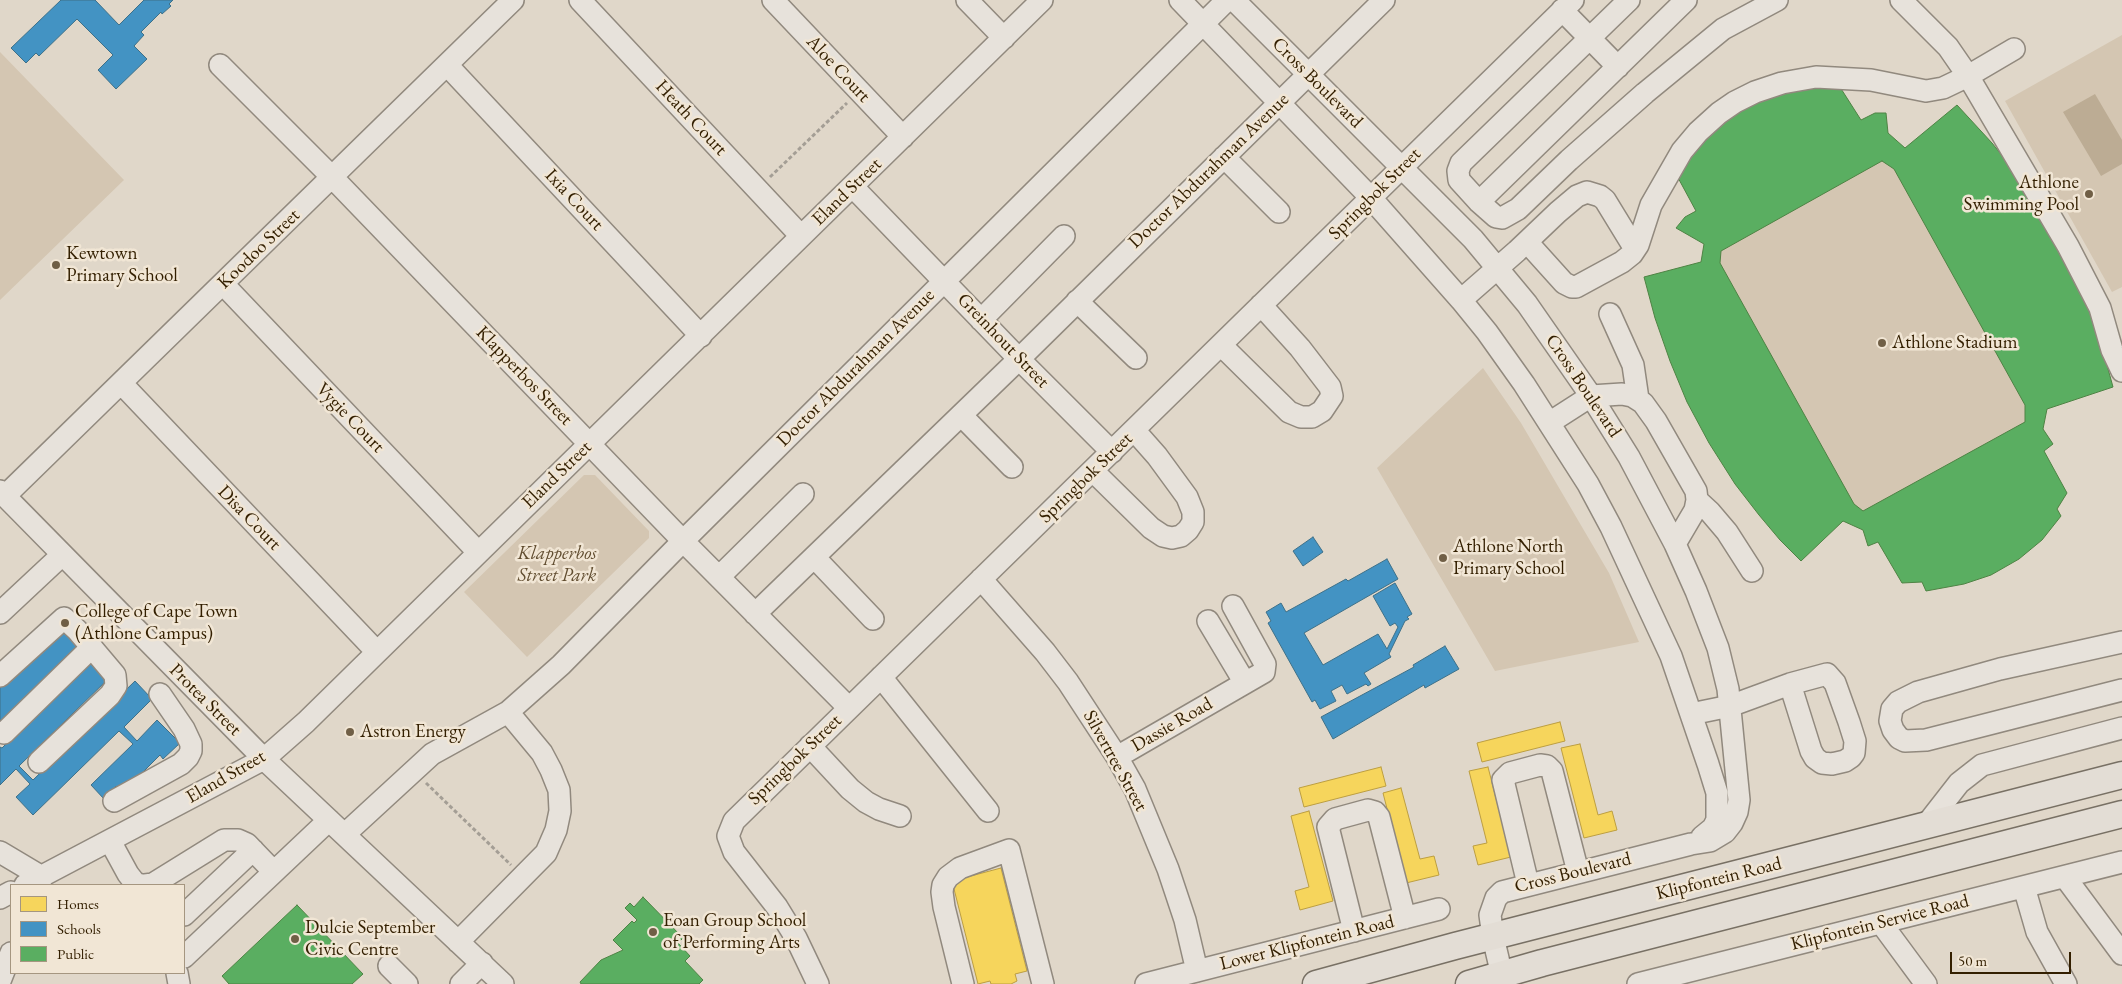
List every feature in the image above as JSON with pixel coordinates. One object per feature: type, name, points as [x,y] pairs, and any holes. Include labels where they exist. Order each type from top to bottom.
[{"type":"main road","name":"Klipfontein Road","points":[[1316,984],[1927,824],[2122,775]]},
{"type":"main road","name":"Klipfontein Road","points":[[1469,984],[1503,979],[1734,913],[2122,814]]},
{"type":"street","name":"Koodoo Street","points":[[2,494],[122,384],[513,0]]},
{"type":"street","name":"Heath Court","points":[[580,0],[801,236]]},
{"type":"street","name":"Aloe Court","points":[[773,0],[903,138]]},
{"type":"street","points":[[967,0],[1004,38]]},
{"type":"street","name":"Eland Street","points":[[35,882],[264,759],[306,722],[1042,0]]},
{"type":"street","name":"Cross Boulevard","points":[[1180,0],[1371,198],[1461,300],[1487,332],[1588,484],[1611,527],[1671,656],[1708,764],[1718,805],[1718,820],[1706,835],[1691,844]]},
{"type":"street","name":"Doctor Abdurahman Avenue","points":[[345,834],[432,754],[508,712],[561,665],[682,541],[1227,0]]},
{"type":"street","name":"Cross Boulevard","points":[[1234,0],[1473,239],[1527,304],[1591,396],[1629,457],[1675,544],[1718,648],[1728,689],[1739,800],[1737,812],[1732,823],[1718,837],[1710,841],[1691,844],[1502,892],[1496,898],[1490,915],[1503,979]]},
{"type":"street","name":"Doctor Abdurahman Avenue","points":[[756,614],[1019,359],[1384,0]]},
{"type":"street","points":[[1629,0],[1461,163],[1458,171],[1460,180],[1479,202],[1496,217],[1502,218],[1510,215],[1645,93],[1723,29],[1778,0]]},
{"type":"street","points":[[1479,202],[1686,0]]},
{"type":"street","points":[[1902,0],[1948,47],[1968,76],[2068,246],[2100,308],[2112,350],[2122,371]]},
{"type":"street","points":[[1568,5],[1590,38],[1618,67]]},
{"type":"street","name":"Springbok Street","points":[[818,984],[796,938],[777,907],[734,852],[728,836],[734,821],[742,811],[1093,471],[1568,5]]},
{"type":"street","points":[[1527,242],[1564,283],[1572,287],[1592,279],[1622,262],[1635,249],[1651,205],[1682,152],[1698,132],[1719,113],[1735,102],[1782,82],[1816,77],[1871,80],[1926,91],[1943,88],[1968,76],[2014,49]]},
{"type":"street","name":"Klapperbos Street","points":[[220,65],[332,177],[682,541],[849,708]]},
{"type":"street","name":"Ixia Court","points":[[446,65],[701,336]]},
{"type":"street","points":[[1224,157],[1279,212]]},
{"type":"street","name":"Greinhout Street","points":[[852,187],[1112,452]]},
{"type":"street","points":[[1461,300],[1498,269],[1564,207],[1577,196],[1587,192],[1600,196],[1605,200],[1635,249]]},
{"type":"street","points":[[981,320],[1064,236]]},
{"type":"street","name":"Vygie Court","points":[[223,284],[478,552]]},
{"type":"street","points":[[1077,301],[1136,358]]},
{"type":"street","points":[[1221,345],[1289,412],[1301,417],[1312,416],[1322,411],[1332,396],[1330,387],[1306,355],[1261,305]]},
{"type":"street","points":[[1610,314],[1633,365],[1638,399],[1661,429],[1696,491],[1697,500],[1689,522],[1675,544]]},
{"type":"street","name":"Disa Court","points":[[122,384],[377,652]]},
{"type":"street","points":[[1549,423],[1591,396],[1622,394],[1638,399]]},
{"type":"street","points":[[961,415],[1012,467]]},
{"type":"street","points":[[1093,471],[1151,528],[1163,536],[1172,538],[1181,536],[1188,530],[1192,522],[1193,512],[1187,498],[1157,456],[1134,430]]},
{"type":"street","name":"Protea Street","points":[[2,494],[264,759],[503,984]]},
{"type":"street","points":[[719,577],[803,494]]},
{"type":"street","points":[[1697,500],[1727,532],[1752,571]]},
{"type":"street","points":[[0,613],[62,555]]},
{"type":"street","points":[[814,557],[873,619]]},
{"type":"street","name":"Silvertree Street","points":[[981,579],[1057,667],[1096,722],[1117,757],[1135,790],[1168,868],[1185,920],[1198,971]]},
{"type":"street","name":"Dassie Road","points":[[1117,757],[1264,672],[1266,667],[1233,606]]},
{"type":"street","points":[[0,676],[62,619],[68,620],[112,670],[116,686],[110,695],[39,762]]},
{"type":"street","points":[[1208,622],[1245,683]]},
{"type":"street","points":[[2122,642],[2000,669],[1918,692],[1898,702],[1892,709],[1890,721],[1893,730],[1904,741],[1926,740],[2122,690]]},
{"type":"street","points":[[4,733],[92,647]]},
{"type":"street","points":[[881,677],[988,811]]},
{"type":"street","points":[[1691,714],[1730,706],[1790,684]]},
{"type":"street","points":[[173,713],[196,691]]},
{"type":"street","points":[[114,801],[181,764],[188,757],[191,744],[160,694]]},
{"type":"street","points":[[458,942],[546,853],[556,830],[560,811],[559,790],[552,770],[542,753],[508,712]]},
{"type":"street","points":[[1927,824],[1959,783],[1982,765],[2122,728]]},
{"type":"street","points":[[810,746],[850,789],[866,802],[879,809],[900,816]]},
{"type":"street","points":[[1528,884],[1503,780],[1510,772],[1540,765],[1547,766],[1552,771],[1578,872]]},
{"type":"street","points":[[1354,931],[1328,827],[1335,819],[1368,810],[1375,812],[1379,817],[1405,918]]},
{"type":"street","points":[[185,956],[273,870],[329,820]]},
{"type":"street","points":[[153,884],[224,840],[238,840],[253,850],[273,870]]},
{"type":"street","points":[[110,841],[128,874],[139,884]]},
{"type":"street","points":[[185,913],[253,850]]},
{"type":"street","points":[[963,984],[944,907],[943,885],[948,877],[960,868],[1010,850],[1043,984]]},
{"type":"street","points":[[0,852],[35,882]]},
{"type":"street","name":"Klipfontein Service Road","points":[[1638,984],[1701,977],[1881,923],[2122,862]]},
{"type":"street","points":[[2065,876],[2122,954]]},
{"type":"street","points":[[2024,887],[2037,932],[2066,984]]},
{"type":"street","name":"Lower Klipfontein Road","points":[[1146,984],[1439,909]]},
{"type":"street","points":[[1881,923],[1926,984]]},
{"type":"street","points":[[0,981],[10,956]]},
{"type":"street","points":[[461,984],[482,964]]},
{"type":"street","points":[[389,966],[407,984]]},
{"type":"path","points":[[757,189],[859,91]]},
{"type":"path","points":[[413,770],[523,877]]},
{"type":"green space","name":"Athlone Swimming Pool","points":[[2122,35],[2122,287],[2112,292],[2005,101]]},
{"type":"green space","points":[[0,52],[124,180],[0,300]]},
{"type":"green space","name":"Athlone Stadium","points":[[1838,84],[1861,120],[1875,113],[1886,113],[1888,133],[1905,148],[1957,105],[1992,143],[2016,173],[2096,325],[2113,387],[2047,409],[2043,429],[2053,444],[2044,451],[2067,493],[2058,509],[2061,516],[2042,540],[1991,575],[1964,584],[1926,591],[1922,582],[1902,583],[1878,542],[1868,546],[1863,530],[1843,521],[1801,561],[1759,515],[1735,484],[1709,443],[1687,402],[1670,361],[1655,318],[1644,277],[1701,262],[1704,244],[1676,228],[1685,217],[1696,211],[1676,174]]},
{"type":"green space","points":[[1483,368],[1521,423],[1609,573],[1639,642],[1495,671],[1377,468]]},
{"type":"green space","name":"Klapperbos Street Park","points":[[584,475],[595,475],[649,531],[649,538],[527,657],[464,592]]},
{"type":"shaded area","points":[[2095,94],[2122,140],[2122,164],[2101,176],[2063,112]]},
{"type":"building: Homes","points":[[1560,722],[1565,741],[1482,762],[1477,743]]},
{"type":"building: Homes","points":[[1580,744],[1598,815],[1612,811],[1617,830],[1584,838],[1561,748]]},
{"type":"building: Homes","points":[[1381,767],[1386,786],[1304,807],[1299,788]]},
{"type":"building: Homes","points":[[1488,767],[1511,857],[1478,865],[1473,846],[1487,843],[1469,771]]},
{"type":"building: Homes","points":[[1401,788],[1420,859],[1434,856],[1439,875],[1406,883],[1383,793]]},
{"type":"building: Homes","points":[[1309,811],[1333,901],[1300,910],[1295,891],[1309,887],[1291,816]]},
{"type":"building: Homes","points":[[1001,868],[1027,971],[1015,974],[1017,981],[1011,984],[991,984],[990,981],[978,984],[952,881]]},
{"type":"building: Schools","points":[[61,0],[95,0],[119,25],[144,0],[173,0],[169,4],[171,6],[162,14],[161,12],[141,32],[144,35],[134,46],[147,59],[116,89],[98,70],[113,55],[77,19],[39,56],[36,53],[26,63],[11,48]]},
{"type":"building: Schools","points":[[1313,537],[1323,552],[1303,566],[1293,551]]},
{"type":"building: Schools","points":[[1387,559],[1398,579],[1304,633],[1323,665],[1378,634],[1387,649],[1398,627],[1395,623],[1390,626],[1373,596],[1395,583],[1412,614],[1405,621],[1389,654],[1391,657],[1364,673],[1371,684],[1368,686],[1366,684],[1347,694],[1342,685],[1331,691],[1336,701],[1320,709],[1315,700],[1312,702],[1268,623],[1271,621],[1266,612],[1281,603],[1286,612]]},
{"type":"building: Schools","points":[[63,620],[83,640],[0,722],[0,681]]},
{"type":"building: Schools","points":[[1445,646],[1459,669],[1425,688],[1424,685],[1333,739],[1321,717],[1414,667],[1413,665]]},
{"type":"building: Schools","points":[[92,660],[109,678],[19,766],[33,780],[135,681],[152,699],[124,727],[137,741],[157,720],[180,743],[163,759],[160,755],[122,793],[116,786],[104,799],[91,785],[133,744],[119,731],[33,815],[16,797],[30,784],[16,769],[0,785],[0,747],[2,748]]},
{"type":"building: Public","name":"Athlone Stadium","points":[[1838,84],[1861,120],[1875,113],[1886,113],[1888,133],[1905,148],[1957,105],[1992,143],[2016,173],[2078,280],[2096,325],[2113,387],[2047,409],[2043,429],[2053,444],[2044,451],[2067,493],[2057,509],[2061,516],[2042,540],[2019,559],[1991,575],[1964,584],[1926,591],[1922,582],[1902,583],[1878,542],[1868,546],[1863,530],[1843,521],[1801,561],[1780,540],[1735,484],[1709,443],[1687,402],[1655,318],[1644,277],[1701,262],[1704,244],[1676,228],[1685,217],[1696,211],[1676,174],[1725,115],[1784,89]],"holes":[[[1882,161],[1894,169],[2025,405],[2025,422],[1863,511],[1854,504],[1720,263],[1721,251]]]},
{"type":"building: Public","points":[[643,897],[683,938],[678,943],[690,956],[685,961],[703,980],[699,984],[581,984],[580,982],[601,960],[623,950],[613,940],[632,921],[634,923],[637,920],[625,908],[630,903],[634,907]]},
{"type":"building: Public","name":"Dulcie September Civic Centre","points":[[297,905],[363,974],[352,984],[229,984],[222,976]]},
{"type":"place","name":"Athlone Swimming Pool","points":[[2089,194]]},
{"type":"place","name":"Kewtown Primary School","points":[[56,265]]},
{"type":"place","name":"Athlone Stadium","points":[[1882,343]]},
{"type":"place","name":"Athlone North Primary School","points":[[1443,558]]},
{"type":"place","name":"College of Cape Town (Athlone Campus)","points":[[65,623]]},
{"type":"place","name":"Astron Energy","points":[[350,732]]},
{"type":"place","name":"Eoan Group School of Performing Arts","points":[[653,932]]},
{"type":"place","name":"Dulcie September Civic Centre","points":[[295,939]]}]
